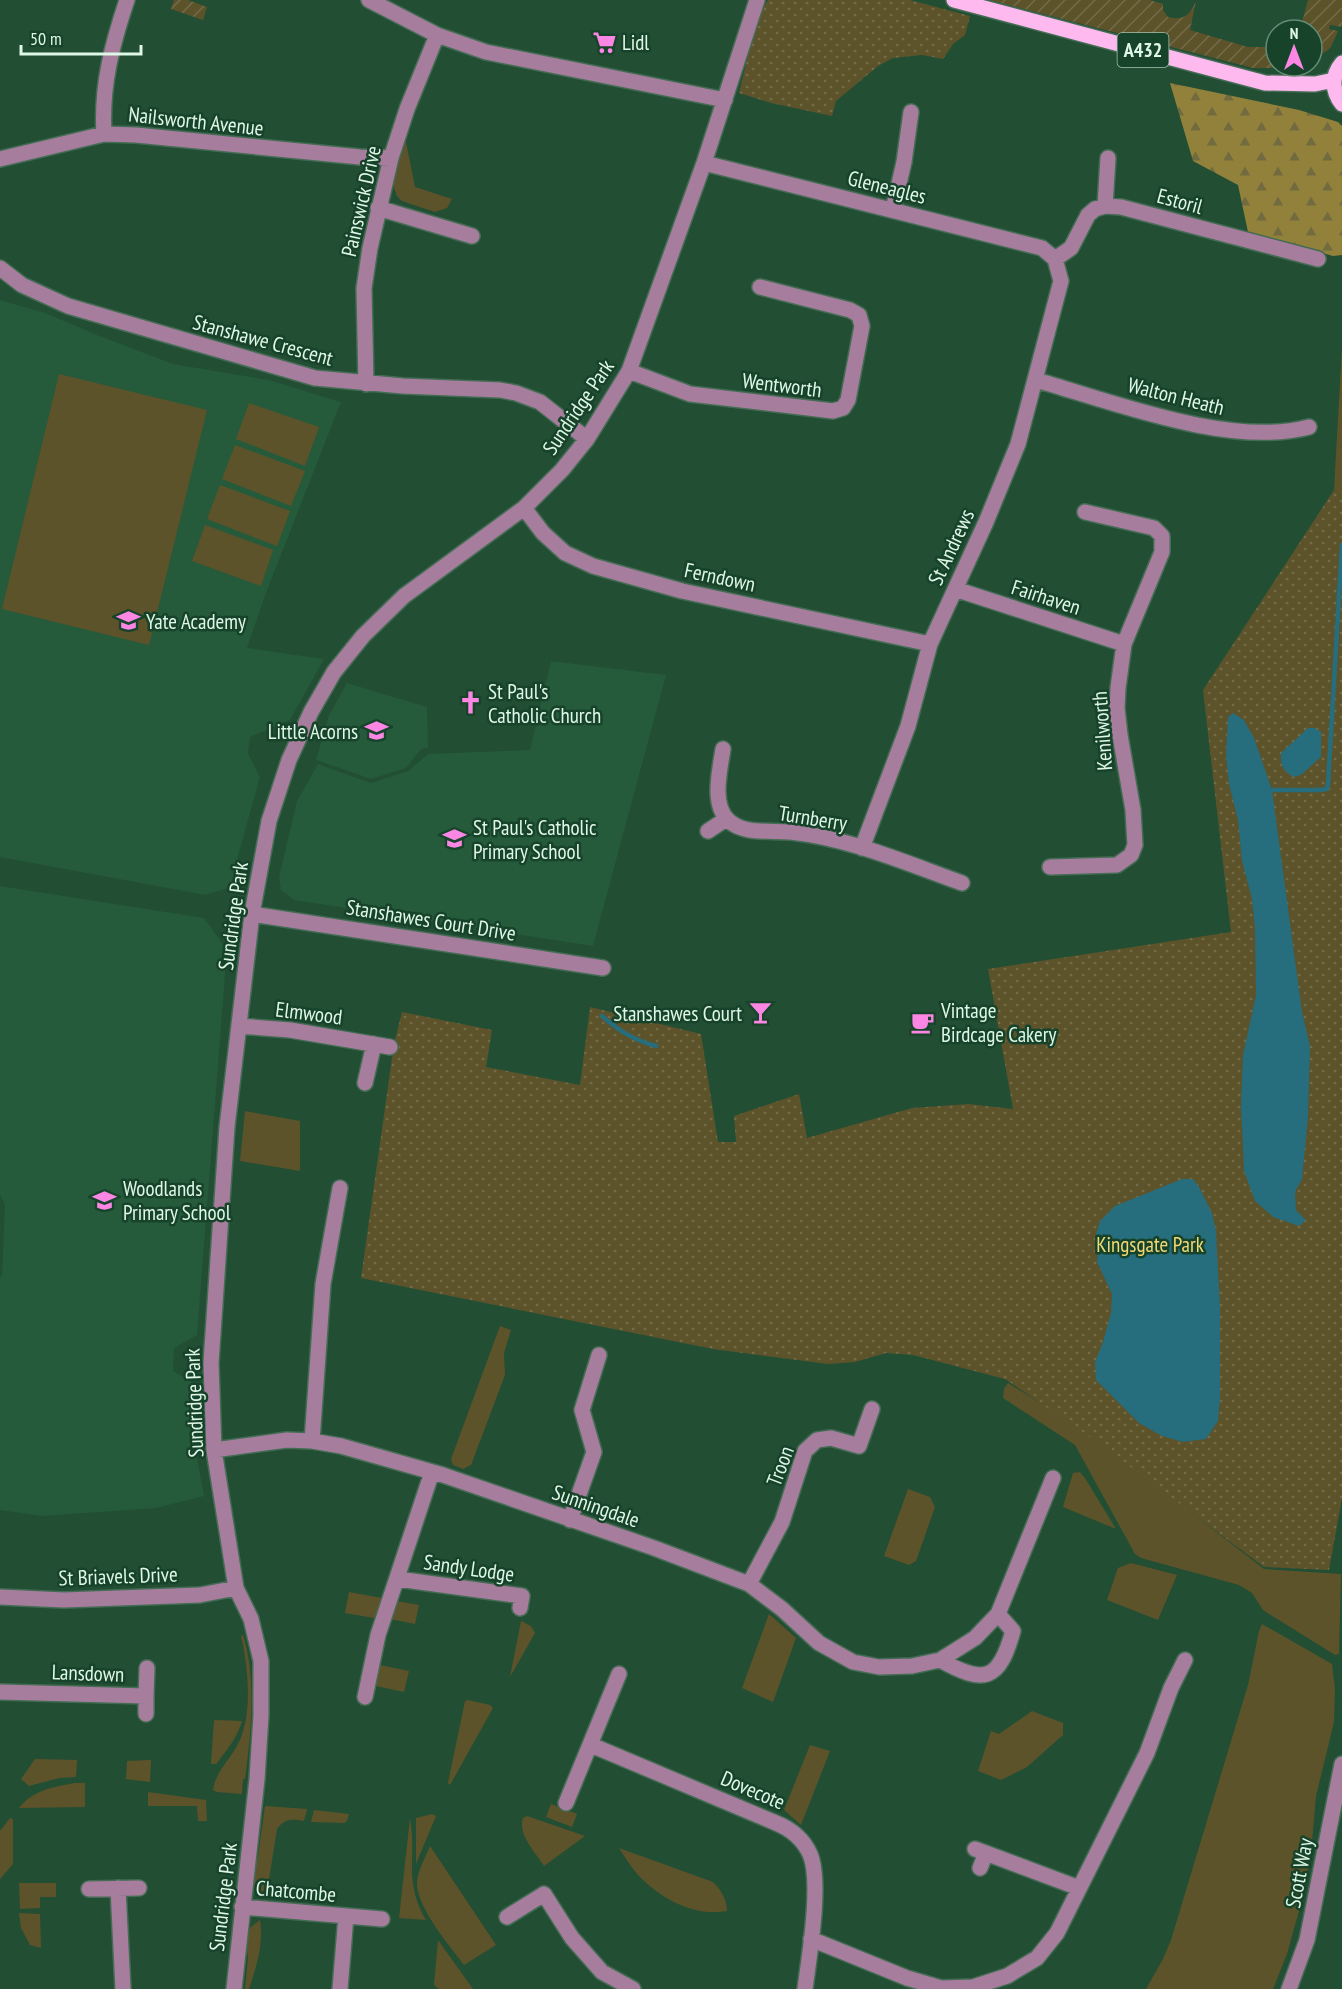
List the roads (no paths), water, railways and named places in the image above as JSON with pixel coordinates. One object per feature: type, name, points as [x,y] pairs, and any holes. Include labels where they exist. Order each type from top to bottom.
[{"type":"main road","name":"A432","points":[[954,0],[1265,83],[1315,84],[1334,80]]},
{"type":"main road","points":[[1342,63],[1337,69],[1334,80],[1336,96],[1342,104]]},
{"type":"street","points":[[104,134],[102,107],[105,81],[127,0]]},
{"type":"street","points":[[369,0],[437,35],[486,52],[725,100]]},
{"type":"street","name":"Sundridge Park","points":[[234,1989],[257,1779],[261,1715],[261,1661],[251,1619],[236,1588],[214,1450],[211,1363],[227,1127],[252,914],[269,821],[289,760],[311,712],[334,672],[363,636],[404,596],[524,508],[562,470],[587,439],[629,371],[704,163],[757,0]]},
{"type":"street","name":"Painswick Drive","points":[[366,384],[364,288],[378,208],[407,109],[437,35]]},
{"type":"street","points":[[892,210],[904,162],[911,112]]},
{"type":"street","name":"Nailsworth Avenue","points":[[0,159],[104,134],[391,158]]},
{"type":"street","points":[[1055,260],[1071,248],[1088,215],[1095,209],[1105,206],[1108,158]]},
{"type":"street","name":"Gleneagles","points":[[704,163],[1042,248],[1055,260]]},
{"type":"street","name":"Estoril","points":[[1105,206],[1120,207],[1318,259]]},
{"type":"street","points":[[378,208],[472,236]]},
{"type":"street","name":"St Andrews","points":[[862,848],[908,726],[930,644],[986,522],[1018,444],[1061,281],[1055,260]]},
{"type":"street","name":"Stanshawe Crescent","points":[[0,268],[22,285],[68,306],[315,378],[366,384],[500,390],[516,393],[540,402],[587,439]]},
{"type":"street","name":"Wentworth","points":[[629,371],[690,394],[816,410],[833,411],[843,408],[848,400],[862,326],[859,315],[850,310],[760,287]]},
{"type":"street","name":"Walton Heath","points":[[1036,380],[1166,418],[1240,432],[1294,431],[1309,427]]},
{"type":"street","name":"Ferndown","points":[[524,508],[543,533],[565,553],[592,567],[682,591],[930,644]]},
{"type":"street","name":"Kenilworth","points":[[1050,867],[1117,865],[1131,855],[1135,845],[1133,810],[1117,708],[1124,644],[1162,552],[1162,536],[1154,528],[1085,512]]},
{"type":"street","name":"Fairhaven","points":[[955,589],[1124,644]]},
{"type":"street","points":[[708,831],[726,819],[717,790],[723,749]]},
{"type":"street","name":"Turnberry","points":[[726,819],[737,828],[790,832],[862,848],[962,883]]},
{"type":"street","name":"Stanshawes Court Drive","points":[[252,914],[603,968]]},
{"type":"street","name":"Elmwood","points":[[239,1026],[290,1030],[390,1047]]},
{"type":"street","points":[[365,1083],[374,1044]]},
{"type":"street","points":[[312,1441],[323,1284],[340,1188]]},
{"type":"street","points":[[570,1520],[594,1452],[582,1410],[599,1355]]},
{"type":"street","name":"Troon","points":[[749,1584],[783,1522],[806,1451],[817,1440],[831,1438],[859,1446],[872,1408]]},
{"type":"street","name":"Sunningdale","points":[[214,1450],[287,1440],[312,1441],[341,1446],[432,1472],[654,1548],[749,1584],[782,1609],[819,1643],[853,1662],[879,1667],[912,1666],[940,1660],[975,1638],[998,1614],[1053,1478]]},
{"type":"street","name":"Sandy Lodge","points":[[365,1697],[378,1635],[432,1472]]},
{"type":"street","name":"Sandy Lodge","points":[[398,1579],[522,1596],[520,1608]]},
{"type":"street","name":"St Briavels Drive","points":[[0,1597],[64,1600],[200,1595],[236,1588]]},
{"type":"street","points":[[940,1660],[963,1673],[979,1676],[999,1666],[1006,1657],[1014,1631],[998,1614]]},
{"type":"street","points":[[812,1939],[907,1978],[941,1988],[973,1987],[1007,1976],[1037,1958],[1057,1933],[1147,1753],[1171,1688],[1185,1660]]},
{"type":"street","name":"Lansdown","points":[[0,1692],[146,1696],[147,1668]]},
{"type":"street","points":[[566,1803],[619,1674]]},
{"type":"street","points":[[146,1696],[146,1714]]},
{"type":"street","name":"Dovecote","points":[[591,1745],[788,1828],[802,1840],[810,1855],[815,1879],[812,1939],[805,1989]]},
{"type":"street","name":"Scott Way","points":[[1289,1989],[1307,1940],[1342,1764]]},
{"type":"street","points":[[980,1868],[980,1851],[1079,1888]]},
{"type":"street","points":[[118,1888],[123,1989]]},
{"type":"street","points":[[90,1889],[139,1888]]},
{"type":"street","points":[[507,1917],[544,1894],[572,1938],[602,1972],[633,1989]]},
{"type":"street","name":"Chatcombe","points":[[242,1907],[382,1919]]},
{"type":"street","name":"Chatcombe","points":[[340,1989],[346,1916]]},
{"type":"water","points":[[1233,713],[1244,720],[1254,738],[1272,790],[1302,1012],[1310,1046],[1308,1117],[1302,1179],[1295,1192],[1296,1210],[1306,1220],[1299,1226],[1273,1217],[1255,1201],[1244,1171],[1241,1105],[1243,1055],[1256,995],[1255,929],[1252,899],[1242,861],[1238,820],[1229,784],[1226,755],[1228,717]]},
{"type":"water","points":[[1308,728],[1315,728],[1321,732],[1321,757],[1301,775],[1293,777],[1283,767],[1281,753]]},
{"type":"water","points":[[1182,1179],[1193,1179],[1212,1213],[1216,1231],[1220,1307],[1218,1421],[1206,1439],[1183,1442],[1162,1436],[1139,1423],[1096,1380],[1095,1362],[1111,1313],[1112,1294],[1097,1262],[1096,1234],[1100,1221],[1115,1206]]},
{"type":"waterway","points":[[1272,790],[1327,789],[1342,545]]},
{"type":"waterway","points":[[602,1016],[627,1034],[656,1046]]},
{"type":"place","name":"Lidl","points":[[604,42]]},
{"type":"place","name":"Yate Academy","points":[[128,621]]},
{"type":"place","name":"St Paul's Catholic Church","points":[[470,703]]},
{"type":"place","name":"Little Acorns","points":[[376,731]]},
{"type":"place","name":"St Paul's Catholic Primary School","points":[[455,839]]},
{"type":"place","name":"Stanshawes Court","points":[[760,1013]]},
{"type":"place","name":"Vintage Birdcage Cakery","points":[[923,1022]]},
{"type":"place","name":"Woodlands Primary School","points":[[105,1200]]},
{"type":"park label","name":"Kingsgate Park","points":[[1150,1244]]}]
